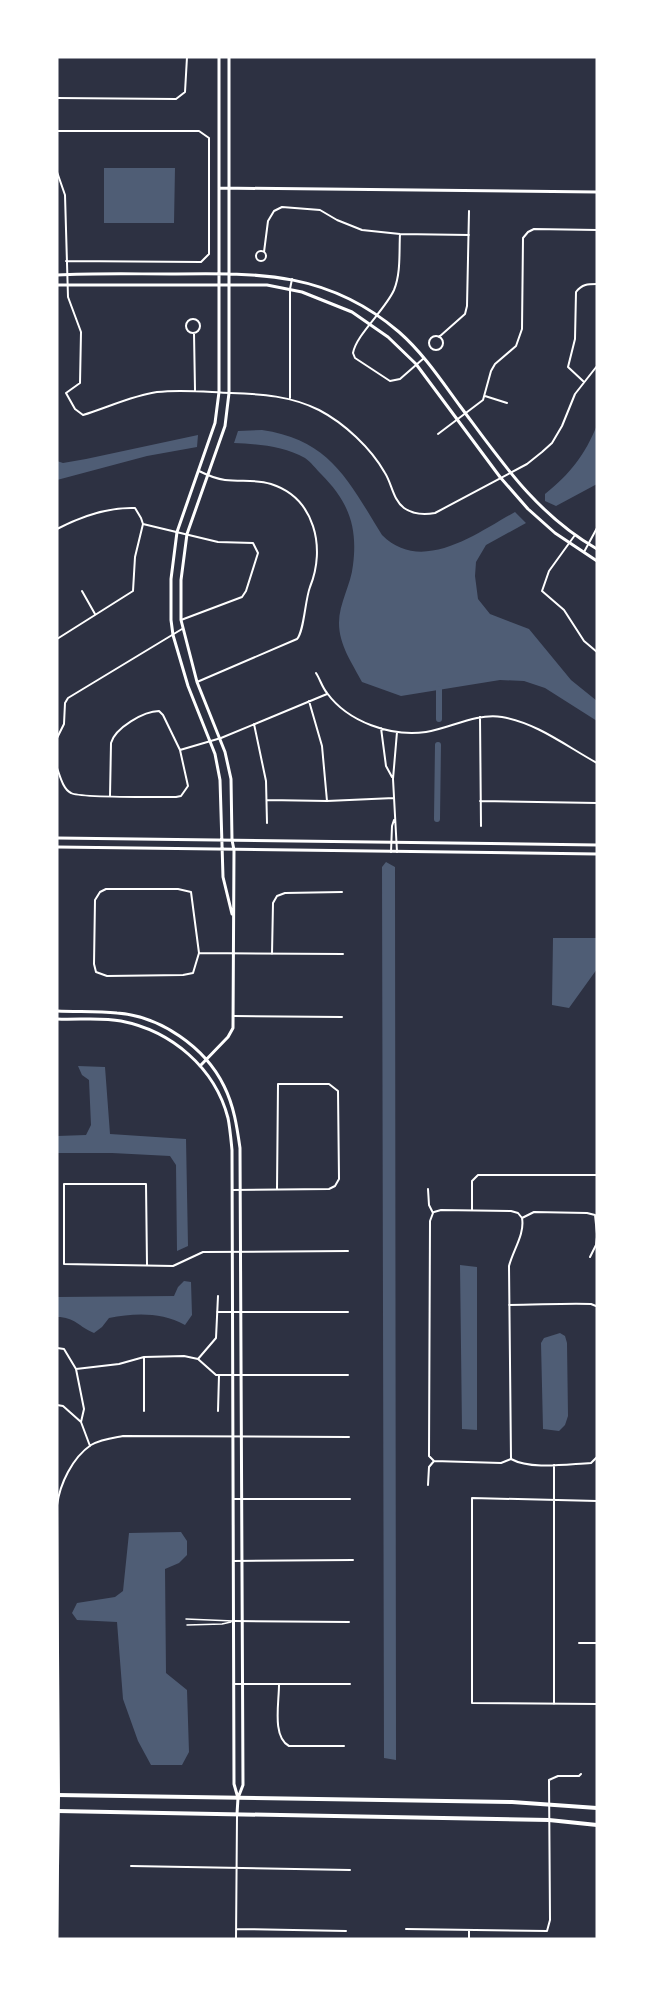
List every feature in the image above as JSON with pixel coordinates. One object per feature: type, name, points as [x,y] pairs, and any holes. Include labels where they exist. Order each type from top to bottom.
[{"type":"main road","points":[[58,1796],[549,1804],[597,1808]]},
{"type":"main road","points":[[57,1812],[549,1820],[597,1825]]},
{"type":"street","points":[[57,98],[168,99],[182,96],[187,86],[187,57]]},
{"type":"street","points":[[219,57],[219,392],[215,423],[177,532],[171,579],[173,635],[188,686],[211,741],[220,780],[221,840],[225,887],[234,918]]},
{"type":"street","points":[[200,1066],[228,1037],[233,1028],[234,850],[231,840],[231,779],[220,738],[198,682],[182,629],[181,580],[187,534],[225,426],[229,393],[229,57]]},
{"type":"street","points":[[57,131],[199,131],[208,138],[209,254],[206,260],[201,262],[66,261]]},
{"type":"street","points":[[57,172],[65,195],[66,285],[81,332],[80,383],[66,393],[75,410],[83,415],[156,392],[195,390],[256,393],[290,398],[319,410],[353,435],[385,472],[396,499],[405,508],[420,515],[435,513],[527,464],[552,443],[562,426],[575,394],[597,366]]},
{"type":"street","points":[[219,188],[597,192]]},
{"type":"street","points":[[264,252],[268,220],[274,211],[282,207],[320,210],[362,230],[400,234],[469,235]]},
{"type":"street","points":[[439,337],[443,344],[438,350],[433,349],[429,344],[430,340],[434,336],[439,337],[465,314],[467,306],[469,211]]},
{"type":"street","points":[[438,434],[478,404],[485,396],[495,364],[516,346],[522,329],[524,238],[528,232],[534,229],[597,230]]},
{"type":"street","points":[[400,234],[398,273],[394,290],[378,316],[356,343],[353,353],[355,358],[390,381],[400,379],[424,358]]},
{"type":"street","points":[[57,275],[219,273],[261,275],[292,279],[338,293],[378,316],[398,332],[424,358],[509,473],[543,510],[597,549]]},
{"type":"street","points":[[290,398],[290,289],[292,279]]},
{"type":"street","points":[[583,381],[568,367],[575,339],[576,292],[580,287],[597,284]]},
{"type":"street","points":[[57,285],[267,285],[290,289],[335,304],[372,324],[395,343],[416,364],[500,477],[528,509],[568,543],[597,561]]},
{"type":"street","points":[[192,319],[200,326],[194,333],[190,333],[186,327],[188,321],[192,319]]},
{"type":"street","points":[[194,333],[195,390]]},
{"type":"street","points":[[485,396],[507,403]]},
{"type":"street","points":[[198,682],[297,639],[301,635],[303,614],[316,572],[319,553],[314,527],[302,504],[289,493],[271,484],[251,480],[224,480],[200,471]]},
{"type":"street","points":[[57,529],[104,510],[121,508],[135,508],[142,524],[135,557],[133,591],[57,639]]},
{"type":"street","points":[[142,524],[218,542],[253,543],[258,553],[242,597],[182,620]]},
{"type":"street","points":[[583,553],[597,528]]},
{"type":"street","points":[[575,535],[549,571],[542,591],[564,610],[584,641],[597,652]]},
{"type":"street","points":[[592,536],[597,538]]},
{"type":"street","points":[[82,591],[95,614]]},
{"type":"street","points":[[57,738],[64,724],[65,703],[69,698],[182,629]]},
{"type":"street","points":[[316,673],[327,694],[344,710],[381,728],[397,732],[425,732],[480,717],[500,717],[540,730],[597,762]]},
{"type":"street","points":[[180,750],[220,738],[327,694]]},
{"type":"street","points":[[309,701],[322,746],[327,801]]},
{"type":"street","points":[[57,768],[66,789],[72,795],[110,796],[176,797],[181,796],[188,786],[180,750],[159,711],[150,711],[118,730],[113,736],[110,796]]},
{"type":"street","points":[[480,717],[481,826]]},
{"type":"street","points":[[254,724],[262,756],[267,823]]},
{"type":"street","points":[[381,728],[386,766],[393,779]]},
{"type":"street","points":[[391,852],[397,732]]},
{"type":"street","points":[[267,800],[327,801],[394,798]]},
{"type":"street","points":[[480,801],[597,803]]},
{"type":"street","points":[[394,820],[397,826],[397,852]]},
{"type":"street","points":[[57,838],[597,845]]},
{"type":"street","points":[[57,847],[597,854]]},
{"type":"street","points":[[106,889],[191,891],[200,953],[193,973],[183,975],[107,976],[96,972],[94,964],[95,900],[100,892],[106,889]]},
{"type":"street","points":[[272,954],[273,903],[277,896],[285,893],[342,892]]},
{"type":"street","points":[[200,953],[343,954]]},
{"type":"street","points":[[57,1011],[119,1012],[147,1020],[169,1030],[207,1060],[224,1085],[236,1118],[240,1148],[243,1785],[238,1798],[237,1814],[236,1939]]},
{"type":"street","points":[[234,1016],[342,1017]]},
{"type":"street","points":[[57,1019],[120,1021],[144,1027],[169,1039],[189,1053],[200,1066],[216,1088],[228,1119],[232,1150],[234,1784],[238,1798]]},
{"type":"street","points":[[232,1190],[329,1189],[335,1186],[339,1179],[338,1091],[335,1086],[278,1084],[277,1189]]},
{"type":"street","points":[[472,1210],[471,1186],[474,1178],[482,1174],[597,1175]]},
{"type":"street","points":[[147,1265],[146,1184],[64,1184],[64,1264],[173,1266],[203,1252],[348,1251]]},
{"type":"street","points":[[428,1189],[429,1205],[433,1213],[430,1221],[429,1456],[434,1461],[501,1463],[512,1460],[520,1464],[554,1465],[591,1463],[596,1459]]},
{"type":"street","points":[[433,1213],[441,1210],[511,1211],[518,1213],[522,1218],[523,1226],[509,1266],[512,1460]]},
{"type":"street","points":[[522,1218],[534,1212],[596,1214],[596,1245],[590,1257]]},
{"type":"street","points":[[198,1359],[216,1338],[218,1296]]},
{"type":"street","points":[[509,1305],[542,1305],[556,1302],[591,1304],[596,1306],[597,1311]]},
{"type":"street","points":[[217,1312],[348,1312]]},
{"type":"street","points":[[57,1348],[64,1349],[76,1369],[84,1409],[81,1422]]},
{"type":"street","points":[[76,1369],[119,1364],[144,1357],[184,1356],[198,1359],[216,1375],[348,1375]]},
{"type":"street","points":[[144,1357],[144,1412]]},
{"type":"street","points":[[218,1410],[219,1375]]},
{"type":"street","points":[[57,1405],[63,1406],[81,1422],[90,1446]]},
{"type":"street","points":[[57,1939],[58,1488],[90,1446],[106,1438],[123,1436],[349,1437]]},
{"type":"street","points":[[428,1485],[429,1467],[434,1461]]},
{"type":"street","points":[[554,1465],[554,1704]]},
{"type":"street","points":[[233,1498],[350,1499]]},
{"type":"street","points":[[597,1501],[472,1498],[472,1703],[597,1704]]},
{"type":"street","points":[[234,1561],[352,1560]]},
{"type":"street","points":[[234,1622],[349,1622]]},
{"type":"street","points":[[579,1643],[597,1643]]},
{"type":"street","points":[[234,1684],[350,1684]]},
{"type":"street","points":[[279,1685],[279,1733],[283,1743],[289,1746],[344,1746]]},
{"type":"street","points":[[405,1929],[547,1931],[550,1920],[549,1780],[558,1776],[579,1776],[580,1774]]},
{"type":"street","points":[[131,1866],[350,1870]]},
{"type":"street","points":[[236,1929],[346,1931]]},
{"type":"street","points":[[469,1930],[469,1939]]},
{"type":"lane","points":[[186,1619],[222,1619],[234,1622]]},
{"type":"lane","points":[[187,1625],[234,1622]]},
{"type":"water","points":[[104,168],[175,168],[174,223],[104,223]]},
{"type":"water","points":[[597,425],[597,484],[556,506],[545,501],[545,494],[562,479],[582,455]]},
{"type":"water","points":[[262,430],[286,435],[322,454],[348,481],[382,535],[398,546],[414,551],[432,551],[467,539],[515,512],[526,523],[486,545],[476,562],[478,599],[490,614],[529,629],[571,680],[597,701],[597,721],[545,688],[524,681],[500,680],[401,696],[362,682],[341,639],[339,623],[352,572],[354,551],[349,515],[338,494],[305,458],[279,448],[234,443],[238,431]]},
{"type":"water","points":[[198,435],[197,447],[147,456],[57,480],[57,461],[63,463],[86,459]]},
{"type":"water","points":[[386,862],[395,867],[396,1760],[384,1758],[382,867]]},
{"type":"water","points":[[553,938],[597,938],[597,969],[569,1008],[552,1005]]},
{"type":"water","points":[[78,1066],[105,1067],[110,1134],[186,1139],[188,1246],[177,1251],[176,1165],[170,1156],[57,1153],[57,1136],[86,1135],[91,1125],[89,1080],[82,1075]]},
{"type":"water","points":[[460,1265],[477,1267],[477,1430],[462,1429]]},
{"type":"water","points":[[184,1281],[191,1282],[192,1315],[185,1325],[157,1316],[128,1315],[109,1318],[94,1333],[73,1320],[57,1317],[57,1297],[174,1296]]},
{"type":"water","points":[[560,1333],[565,1336],[567,1343],[568,1416],[565,1425],[559,1431],[543,1429],[541,1343],[544,1338]]},
{"type":"water","points":[[181,1532],[187,1541],[187,1555],[179,1563],[165,1569],[166,1673],[187,1690],[189,1752],[182,1765],[151,1765],[138,1741],[123,1699],[117,1622],[77,1620],[72,1613],[77,1603],[115,1597],[123,1591],[129,1533]]},
{"type":"waterway","points":[[439,689],[439,719]]},
{"type":"waterway","points":[[437,819],[438,745]]}]
